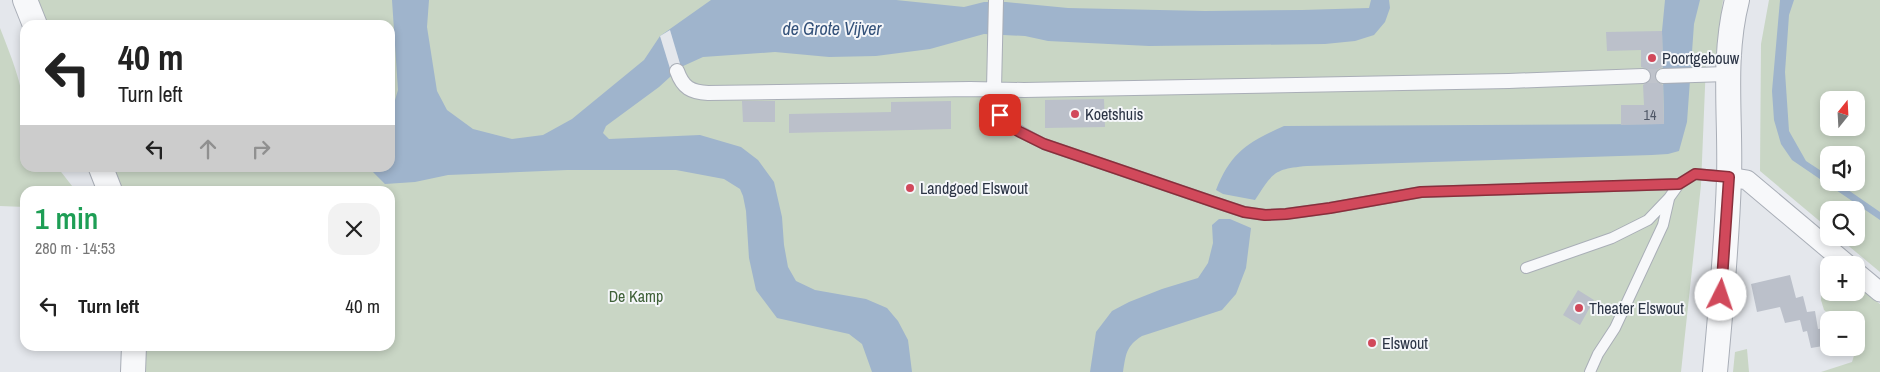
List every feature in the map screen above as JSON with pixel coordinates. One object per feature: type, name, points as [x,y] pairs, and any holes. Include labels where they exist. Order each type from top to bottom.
[{"type":"street","points":[[25,0],[33,20]]},
{"type":"street","points":[[1715,372],[1729,177],[1727,74],[1730,40],[1737,0]]},
{"type":"street","points":[[994,89],[996,1]]},
{"type":"street","points":[[677,71],[683,85],[696,93],[1500,81],[1643,76]]},
{"type":"street","points":[[1663,76],[1727,74]]},
{"type":"street","points":[[103,172],[108,186]]},
{"type":"street","points":[[1729,177],[1747,180],[1837,256]]},
{"type":"street","points":[[1865,280],[1880,292]]},
{"type":"street","points":[[133,372],[134,351]]},
{"type":"lane","points":[[994,89],[1000,115],[1018,131],[1044,144],[1244,212],[1265,215],[1330,208],[1421,192],[1679,184]]},
{"type":"lane","points":[[1526,268],[1612,238],[1648,220],[1669,198],[1679,184],[1695,174],[1729,177]]},
{"type":"lane","points":[[1590,372],[1598,354],[1615,328],[1663,225],[1669,198]]},
{"type":"green space","name":"Landgoed Elswout","points":[[33,0],[1723,0],[1715,63],[1706,63],[1701,185],[1681,372],[140,372],[141,351],[395,351],[395,186],[118,186],[112,172],[395,172],[395,20],[41,20]]},
{"type":"green space","points":[[1769,0],[1880,0],[1880,272],[1865,260],[1865,256],[1861,256],[1849,246],[1865,246],[1865,201],[1820,201],[1820,221],[1760,171],[1761,44]]},
{"type":"green space","points":[[0,28],[16,70],[20,87],[20,172],[61,172],[72,186],[20,186],[20,207],[0,206]]},
{"type":"green space","points":[[1865,292],[1880,304],[1880,372],[1821,372],[1852,362],[1854,356],[1865,356],[1865,311],[1824,310],[1821,301],[1865,301]]},
{"type":"green space","points":[[1747,349],[1749,372],[1733,372],[1735,352]]},
{"type":"water","name":"de Grote Vijver","points":[[392,0],[429,0],[427,27],[437,91],[447,110],[473,129],[512,139],[543,135],[572,119],[644,60],[660,36],[711,0],[896,0],[964,7],[984,2],[1006,2],[1068,8],[1205,11],[1369,8],[1371,0],[1389,0],[1390,8],[1385,22],[1374,35],[1355,41],[1325,44],[1149,46],[1048,41],[1025,36],[984,34],[930,49],[876,56],[829,57],[775,52],[703,57],[681,67],[659,87],[606,126],[603,133],[609,139],[700,135],[741,147],[758,160],[774,182],[782,217],[788,267],[796,281],[815,290],[866,299],[887,308],[898,321],[908,340],[912,372],[872,372],[862,344],[849,334],[777,318],[756,290],[749,258],[746,211],[743,196],[740,189],[724,179],[676,170],[567,170],[448,175],[415,182],[385,184],[373,172],[395,172],[395,100],[398,90],[395,20],[393,20]]},
{"type":"water","points":[[1665,0],[1700,0],[1694,24],[1687,122],[1679,151],[1652,155],[1307,166],[1287,169],[1275,174],[1270,178],[1255,200],[1223,194],[1216,190],[1228,166],[1242,150],[1260,137],[1284,126],[1664,124],[1662,31]]},
{"type":"water","points":[[1780,0],[1794,0],[1789,15],[1785,72],[1789,131],[1806,161],[1820,170],[1820,179],[1792,160],[1781,144],[1774,120],[1772,91]]},
{"type":"water","points":[[1837,191],[1850,191],[1864,201],[1852,201]]},
{"type":"water","points":[[1865,202],[1880,212],[1880,220],[1865,210]]},
{"type":"water","points":[[1219,219],[1230,219],[1251,228],[1246,268],[1236,294],[1222,310],[1142,336],[1130,347],[1123,372],[1090,372],[1096,332],[1112,311],[1162,289],[1198,278],[1208,263],[1213,243],[1212,225]]},
{"type":"pier","points":[[670,30],[681,67],[672,75],[660,36]]},
{"type":"building","points":[[1662,31],[1663,67],[1658,69],[1654,76],[1656,81],[1663,85],[1664,124],[1621,125],[1621,105],[1644,105],[1643,85],[1650,80],[1652,75],[1647,69],[1641,67],[1641,50],[1607,51],[1606,32]]},
{"type":"building","name":"Koetshuis","points":[[1104,99],[1105,127],[1045,128],[1045,100]]},
{"type":"building","points":[[742,101],[775,101],[775,122],[743,122]]},
{"type":"building","points":[[951,101],[951,129],[789,133],[789,114],[891,112],[891,102]]},
{"type":"building","points":[[1790,275],[1796,298],[1803,296],[1807,312],[1815,311],[1818,329],[1820,329],[1820,346],[1811,348],[1807,331],[1803,332],[1800,320],[1785,323],[1780,307],[1757,312],[1751,284]]},
{"type":"building","name":"Theater Elswout","points":[[1578,290],[1594,300],[1580,325],[1563,315]]},
{"type":"tunnel","points":[[1643,76],[1663,76]]},
{"type":"place","name":"Poortgebouw","points":[[1652,58]]},
{"type":"place","name":"Koetshuis","points":[[1075,114]]},
{"type":"place","name":"Landgoed Elswout","points":[[910,188]]},
{"type":"place","name":"Theater Elswout","points":[[1579,308]]},
{"type":"place","name":"Elswout","points":[[1372,343]]},
{"type":"route","points":[[1000,115],[1018,131],[1044,144],[1244,212],[1265,215],[1330,208],[1421,192],[1679,184],[1695,174],[1729,177],[1721,295]]},
{"type":"park label","name":"De Kamp","points":[[636,296]]}]
